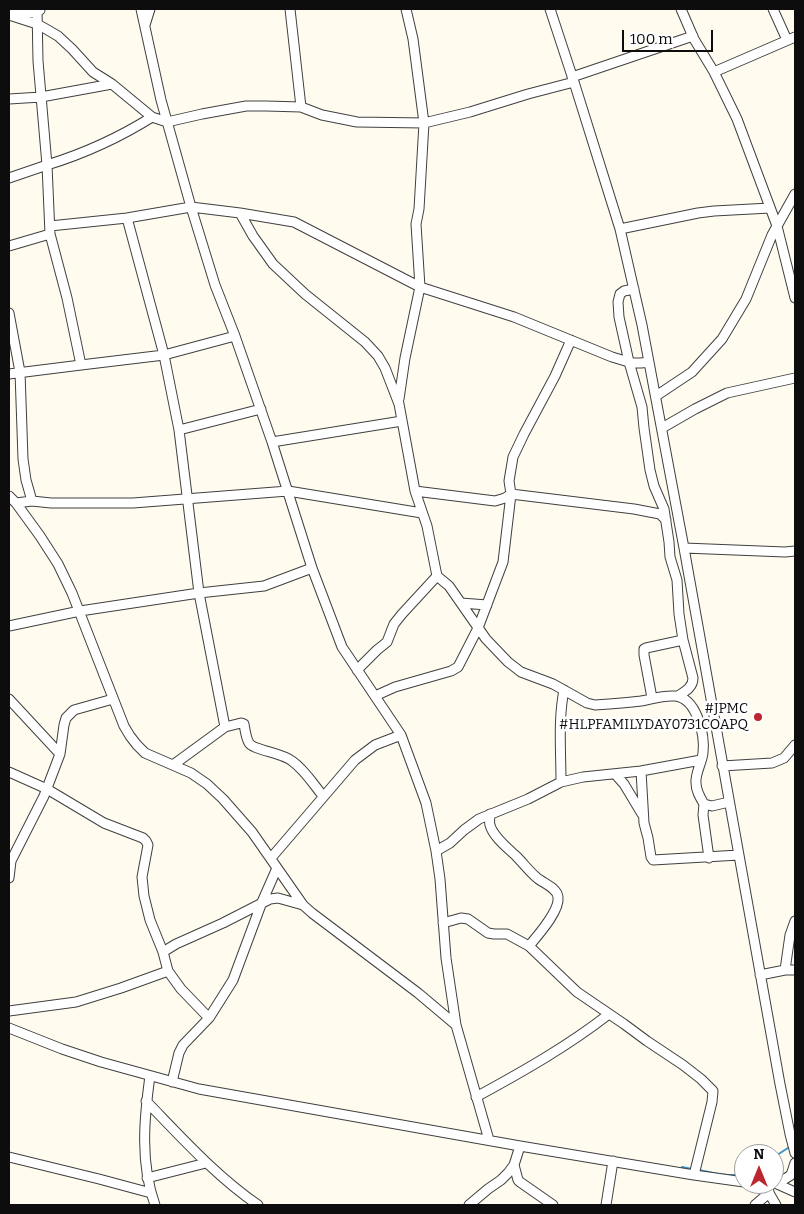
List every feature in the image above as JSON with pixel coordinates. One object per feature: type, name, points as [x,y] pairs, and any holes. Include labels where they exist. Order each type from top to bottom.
[{"type":"street","points":[[141,9],[161,100],[191,207],[215,285],[261,409],[312,568],[342,647],[401,735],[426,803],[440,879],[446,958],[456,1025],[488,1140]]},
{"type":"street","points":[[144,26],[150,9]]},
{"type":"street","points":[[290,9],[301,108]]},
{"type":"street","points":[[399,404],[405,358],[420,287],[416,232],[424,123],[413,38],[406,9]]},
{"type":"street","points":[[550,9],[620,228],[634,289],[662,428],[760,975],[795,1153]]},
{"type":"street","points":[[681,9],[693,36],[714,72],[737,119],[776,226],[795,298]]},
{"type":"street","points":[[714,72],[791,39],[773,9]]},
{"type":"street","points":[[9,15],[39,10],[36,24],[50,230],[82,365]]},
{"type":"street","points":[[9,15],[36,24],[58,36],[93,72],[112,84],[152,117],[167,122],[246,106],[301,108],[348,121],[424,123],[470,112],[528,94],[693,36]]},
{"type":"street","points":[[9,99],[40,97],[112,84]]},
{"type":"street","points":[[9,178],[78,155],[109,142],[152,117]]},
{"type":"street","points":[[656,396],[692,372],[722,339],[746,299],[776,226],[795,194]]},
{"type":"street","points":[[9,246],[50,230],[191,207],[240,212],[288,220],[420,287],[514,318],[612,357],[629,362],[649,362]]},
{"type":"street","points":[[620,228],[698,213],[770,208]]},
{"type":"street","points":[[240,212],[253,236],[273,264],[305,294],[365,342],[378,356],[385,368],[399,404],[415,492],[427,526],[437,576],[449,586],[486,639],[508,662],[521,672],[564,690],[587,703],[594,705],[678,696],[686,700],[690,705],[702,731],[703,753],[696,785],[697,792],[704,804],[703,815],[709,858]]},
{"type":"street","points":[[127,218],[164,355],[179,430],[199,593],[225,727]]},
{"type":"street","points":[[634,289],[620,294],[618,302],[619,317],[642,407],[650,470],[665,517],[670,557],[677,580],[683,640],[693,678],[693,683],[690,687],[678,696]]},
{"type":"street","points":[[9,313],[20,372],[23,460],[32,501]]},
{"type":"street","points":[[9,374],[164,355],[235,336]]},
{"type":"street","points":[[375,696],[395,687],[451,672],[458,667],[478,628],[503,562],[511,494],[509,481],[513,457],[555,376],[571,340]]},
{"type":"street","points":[[662,428],[695,408],[727,393],[795,378]]},
{"type":"street","points":[[179,430],[261,409]]},
{"type":"street","points":[[272,442],[402,421]]},
{"type":"street","points":[[16,503],[32,501],[51,503],[133,503],[288,491],[422,513]]},
{"type":"street","points":[[415,492],[495,501],[511,494],[634,509],[660,514],[668,522],[679,526]]},
{"type":"street","points":[[9,496],[40,536],[58,564],[80,611],[124,726],[137,745],[145,752],[191,773],[207,784],[252,832],[303,905],[418,993],[456,1025]]},
{"type":"street","points":[[684,548],[795,551]]},
{"type":"street","points":[[9,626],[80,611],[199,593],[264,586],[312,568]]},
{"type":"street","points":[[357,670],[387,642],[394,624],[437,576]]},
{"type":"street","points":[[461,603],[487,605]]},
{"type":"street","points":[[652,698],[644,649],[683,640]]},
{"type":"street","points":[[561,782],[560,723],[564,690]]},
{"type":"street","points":[[9,699],[60,754]]},
{"type":"street","points":[[9,878],[10,858],[47,789],[60,754],[66,718],[74,710],[113,699]]},
{"type":"street","points":[[173,765],[225,727],[241,722],[244,724],[249,744],[252,747],[273,752],[291,760],[324,796]]},
{"type":"street","points":[[271,858],[355,760],[375,745],[401,735]]},
{"type":"street","points":[[784,758],[795,745]]},
{"type":"street","points":[[722,766],[772,763],[795,756]]},
{"type":"street","points":[[436,851],[450,843],[479,819],[528,799],[561,782],[583,777],[616,775],[701,760]]},
{"type":"street","points":[[641,771],[644,817],[650,857],[653,860],[739,855]]},
{"type":"street","points":[[9,772],[47,789],[104,823],[143,838],[146,841],[148,845],[142,877],[144,896],[150,920],[163,952],[168,972],[209,1018]]},
{"type":"street","points":[[616,775],[624,784],[644,817]]},
{"type":"street","points":[[704,804],[712,806],[729,802]]},
{"type":"street","points":[[490,814],[490,826],[507,849],[535,877],[557,893],[557,905],[546,926],[529,946]]},
{"type":"street","points":[[172,1082],[179,1053],[183,1046],[209,1018],[233,980],[262,902],[277,868]]},
{"type":"street","points":[[163,952],[270,899],[278,898],[303,905]]},
{"type":"street","points":[[443,923],[461,918],[468,919],[488,933],[507,934],[529,946],[577,992],[682,1065],[713,1091],[694,1175]]},
{"type":"street","points":[[785,970],[790,936],[795,921]]},
{"type":"street","points":[[760,975],[795,970]]},
{"type":"street","points":[[9,1011],[76,1002],[168,972]]},
{"type":"street","points":[[476,1097],[564,1046],[609,1014]]},
{"type":"street","points":[[9,1028],[101,1062],[200,1089],[613,1162],[734,1181]]},
{"type":"street","points":[[150,1076],[146,1101],[144,1151],[151,1193],[155,1205]]},
{"type":"street","points":[[146,1101],[206,1163],[258,1205]]},
{"type":"street","points":[[790,1134],[795,1125]]},
{"type":"street","points":[[469,1205],[501,1180],[514,1165],[520,1146]]},
{"type":"street","points":[[9,1157],[151,1193]]},
{"type":"street","points":[[606,1205],[613,1162]]},
{"type":"street","points":[[148,1178],[206,1163]]},
{"type":"street","points":[[784,1179],[790,1175],[795,1163]]},
{"type":"street","points":[[514,1165],[518,1180]]},
{"type":"street","points":[[501,1180],[511,1178],[518,1180],[554,1205]]},
{"type":"street","points":[[755,1205],[765,1194]]},
{"type":"waterway","points":[[784,1151],[791,1146]]},
{"type":"waterway","points":[[682,1167],[692,1169]]},
{"type":"waterway","points":[[699,1170],[734,1175]]},
{"type":"place","name":"#JPMC #HLPFAMILYDAY0731COAPQ","points":[[758,717]]}]
